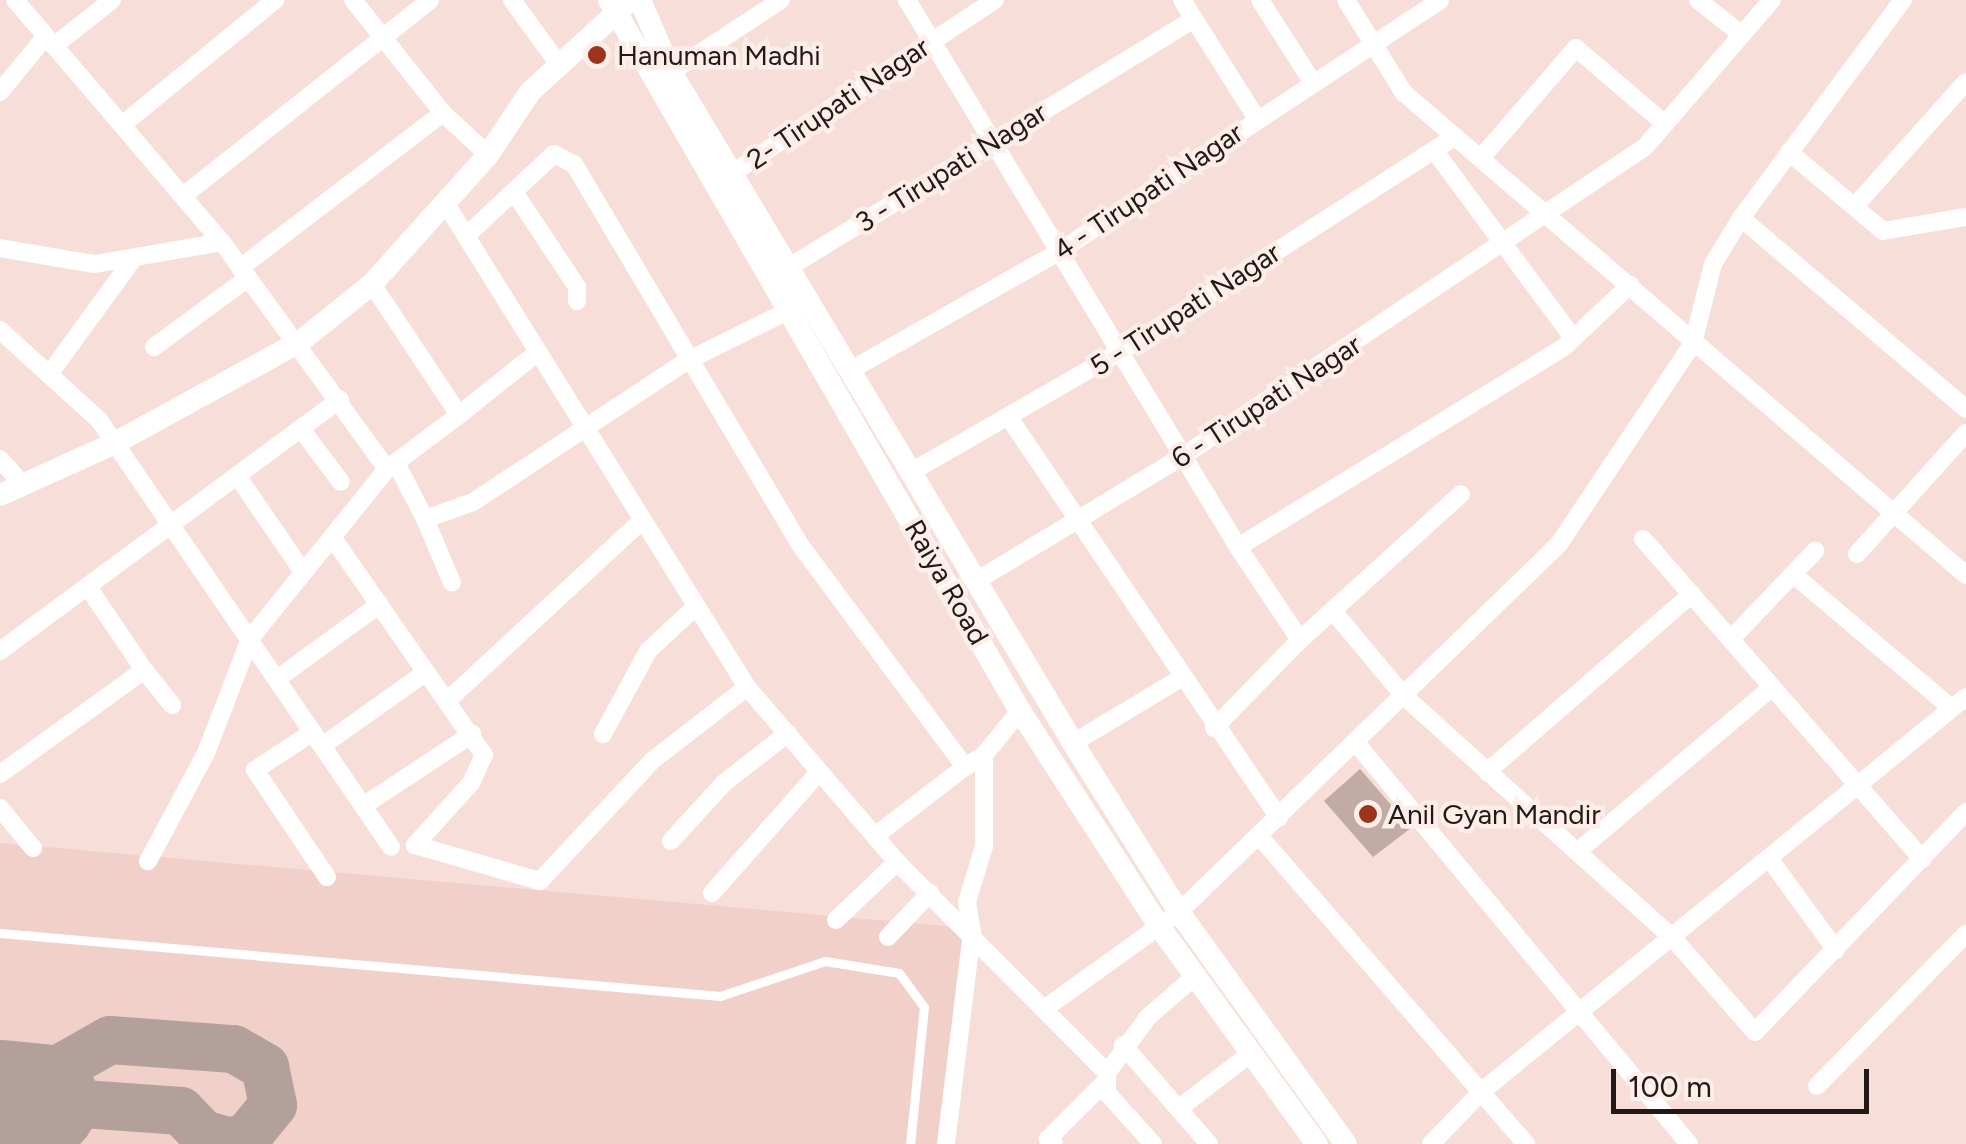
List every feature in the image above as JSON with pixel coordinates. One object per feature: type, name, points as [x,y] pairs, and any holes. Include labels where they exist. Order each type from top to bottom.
[{"type":"street","points":[[15,0],[222,242],[301,341],[391,466],[424,519],[452,583]]},
{"type":"street","points":[[3,85],[50,41],[112,0]]},
{"type":"street","points":[[122,125],[275,0]]},
{"type":"street","points":[[353,0],[443,112],[488,155]]},
{"type":"street","points":[[183,196],[380,35],[430,0]]},
{"type":"street","points":[[512,0],[557,62]]},
{"type":"street","name":"Raiya Road","points":[[640,0],[671,72],[786,269],[796,307],[849,371],[1073,743],[1180,912],[1346,1144]]},
{"type":"street","points":[[671,72],[781,0]]},
{"type":"street","points":[[907,0],[1180,458],[1300,640]]},
{"type":"street","name":"2- Tirupati Nagar","points":[[731,174],[995,0]]},
{"type":"street","points":[[1182,0],[1257,118]]},
{"type":"street","points":[[1260,0],[1313,84]]},
{"type":"street","points":[[1346,0],[1404,93],[1552,213],[1693,343],[1966,575]]},
{"type":"street","name":"4 - Tirupati Nagar","points":[[849,371],[1060,251],[1440,0]]},
{"type":"street","points":[[1698,0],[1742,35]]},
{"type":"street","name":"6 - Tirupati Nagar","points":[[976,580],[1180,458],[1645,148],[1772,0]]},
{"type":"street","points":[[1044,1009],[1180,912],[1261,838],[1559,544],[1693,343],[1713,264],[1741,218],[1903,0]]},
{"type":"street","points":[[0,495],[115,443],[301,341],[372,284],[488,155],[557,62],[618,4]]},
{"type":"street","name":"Raiya Road","points":[[618,4],[796,307],[1020,711],[1159,926],[1317,1144]]},
{"type":"street","name":"3 - Tirupati Nagar","points":[[786,269],[1194,19]]},
{"type":"street","points":[[1482,158],[1576,48],[1665,124]]},
{"type":"street","points":[[1855,206],[1966,82]]},
{"type":"street","points":[[154,346],[443,112]]},
{"type":"street","name":"5 - Tirupati Nagar","points":[[911,472],[1118,354],[1454,137]]},
{"type":"street","points":[[1434,150],[1507,242],[1573,338]]},
{"type":"street","points":[[1789,152],[1892,234],[1966,217]]},
{"type":"street","points":[[466,236],[554,154],[574,164],[687,361],[798,542],[964,767]]},
{"type":"street","points":[[514,192],[577,287],[577,301]]},
{"type":"street","points":[[446,204],[693,610],[747,687],[897,862],[972,933],[1106,1077],[1107,1094],[1153,1144]]},
{"type":"street","points":[[1741,218],[1966,409]]},
{"type":"street","points":[[0,248],[95,264],[222,242]]},
{"type":"street","points":[[50,373],[134,258]]},
{"type":"street","points":[[372,284],[458,415]]},
{"type":"street","points":[[1238,547],[1573,338],[1630,285]]},
{"type":"street","points":[[424,519],[473,502],[687,361],[796,307]]},
{"type":"street","points":[[0,330],[50,373],[115,443],[391,847]]},
{"type":"street","points":[[148,861],[206,753],[250,639],[391,466],[538,352]]},
{"type":"street","points":[[0,651],[173,527],[340,399]]},
{"type":"street","points":[[1010,419],[1180,678],[1279,818]]},
{"type":"street","points":[[301,429],[340,482]]},
{"type":"street","points":[[1857,554],[1896,516],[1966,433]]},
{"type":"street","points":[[0,458],[23,485]]},
{"type":"street","points":[[238,477],[303,572]]},
{"type":"street","points":[[1214,728],[1300,640],[1461,494]]},
{"type":"street","points":[[447,701],[640,522]]},
{"type":"street","points":[[332,537],[472,734],[484,764],[415,845],[540,881],[652,760],[747,687]]},
{"type":"street","points":[[1643,540],[1922,859]]},
{"type":"street","points":[[1731,639],[1815,551]]},
{"type":"street","points":[[1431,1144],[1480,1092],[1771,860],[1958,702],[1794,575]]},
{"type":"street","points":[[88,588],[172,705]]},
{"type":"street","points":[[1487,772],[1692,594]]},
{"type":"street","points":[[277,679],[380,604]]},
{"type":"street","points":[[604,734],[648,651],[693,610]]},
{"type":"street","points":[[1332,610],[1404,696],[1672,937],[1755,1032],[1966,812]]},
{"type":"street","points":[[0,774],[144,670]]},
{"type":"street","points":[[327,877],[255,770],[318,739],[426,672]]},
{"type":"street","points":[[1073,743],[1180,678]]},
{"type":"street","points":[[1576,852],[1772,687]]},
{"type":"street","points":[[875,836],[984,756],[1020,711]]},
{"type":"street","points":[[671,841],[724,783],[788,733]]},
{"type":"street","points":[[363,806],[472,734]]},
{"type":"street","points":[[1356,743],[1689,1144]]},
{"type":"street","points":[[946,1144],[972,933],[967,902],[984,846],[984,756]]},
{"type":"street","points":[[712,893],[819,772]]},
{"type":"street","points":[[0,808],[32,848]]},
{"type":"street","points":[[1261,838],[1526,1144]]},
{"type":"street","points":[[1771,860],[1836,950]]},
{"type":"street","points":[[836,920],[897,862]]},
{"type":"street","points":[[888,937],[930,894]]},
{"type":"street","points":[[1817,1086],[1966,934]]},
{"type":"street","points":[[1054,1144],[1048,1139],[1106,1077],[1123,1045],[1194,977]]},
{"type":"street","points":[[1123,1045],[1182,1106],[1209,1144]]},
{"type":"street","points":[[1182,1106],[1251,1053]]},
{"type":"lane","points":[[0,932],[720,996],[825,961],[899,973],[924,1007],[910,1144]]},
{"type":"shaded area","points":[[0,843],[968,928],[944,1144],[0,1144]]},
{"type":"building","name":"Anil Gyan Mandir","points":[[1360,769],[1411,828],[1373,857],[1324,801]]},
{"type":"taxiway","points":[[7,1098],[110,1040],[234,1049],[265,1067],[273,1105],[248,1136],[231,1142],[203,1134],[181,1111],[41,1101]]},
{"type":"runway","points":[[0,1097],[41,1101]]},
{"type":"place","name":"Hanuman Madhi","points":[[597,55]]},
{"type":"place","name":"Anil Gyan Mandir","points":[[1368,814]]}]
